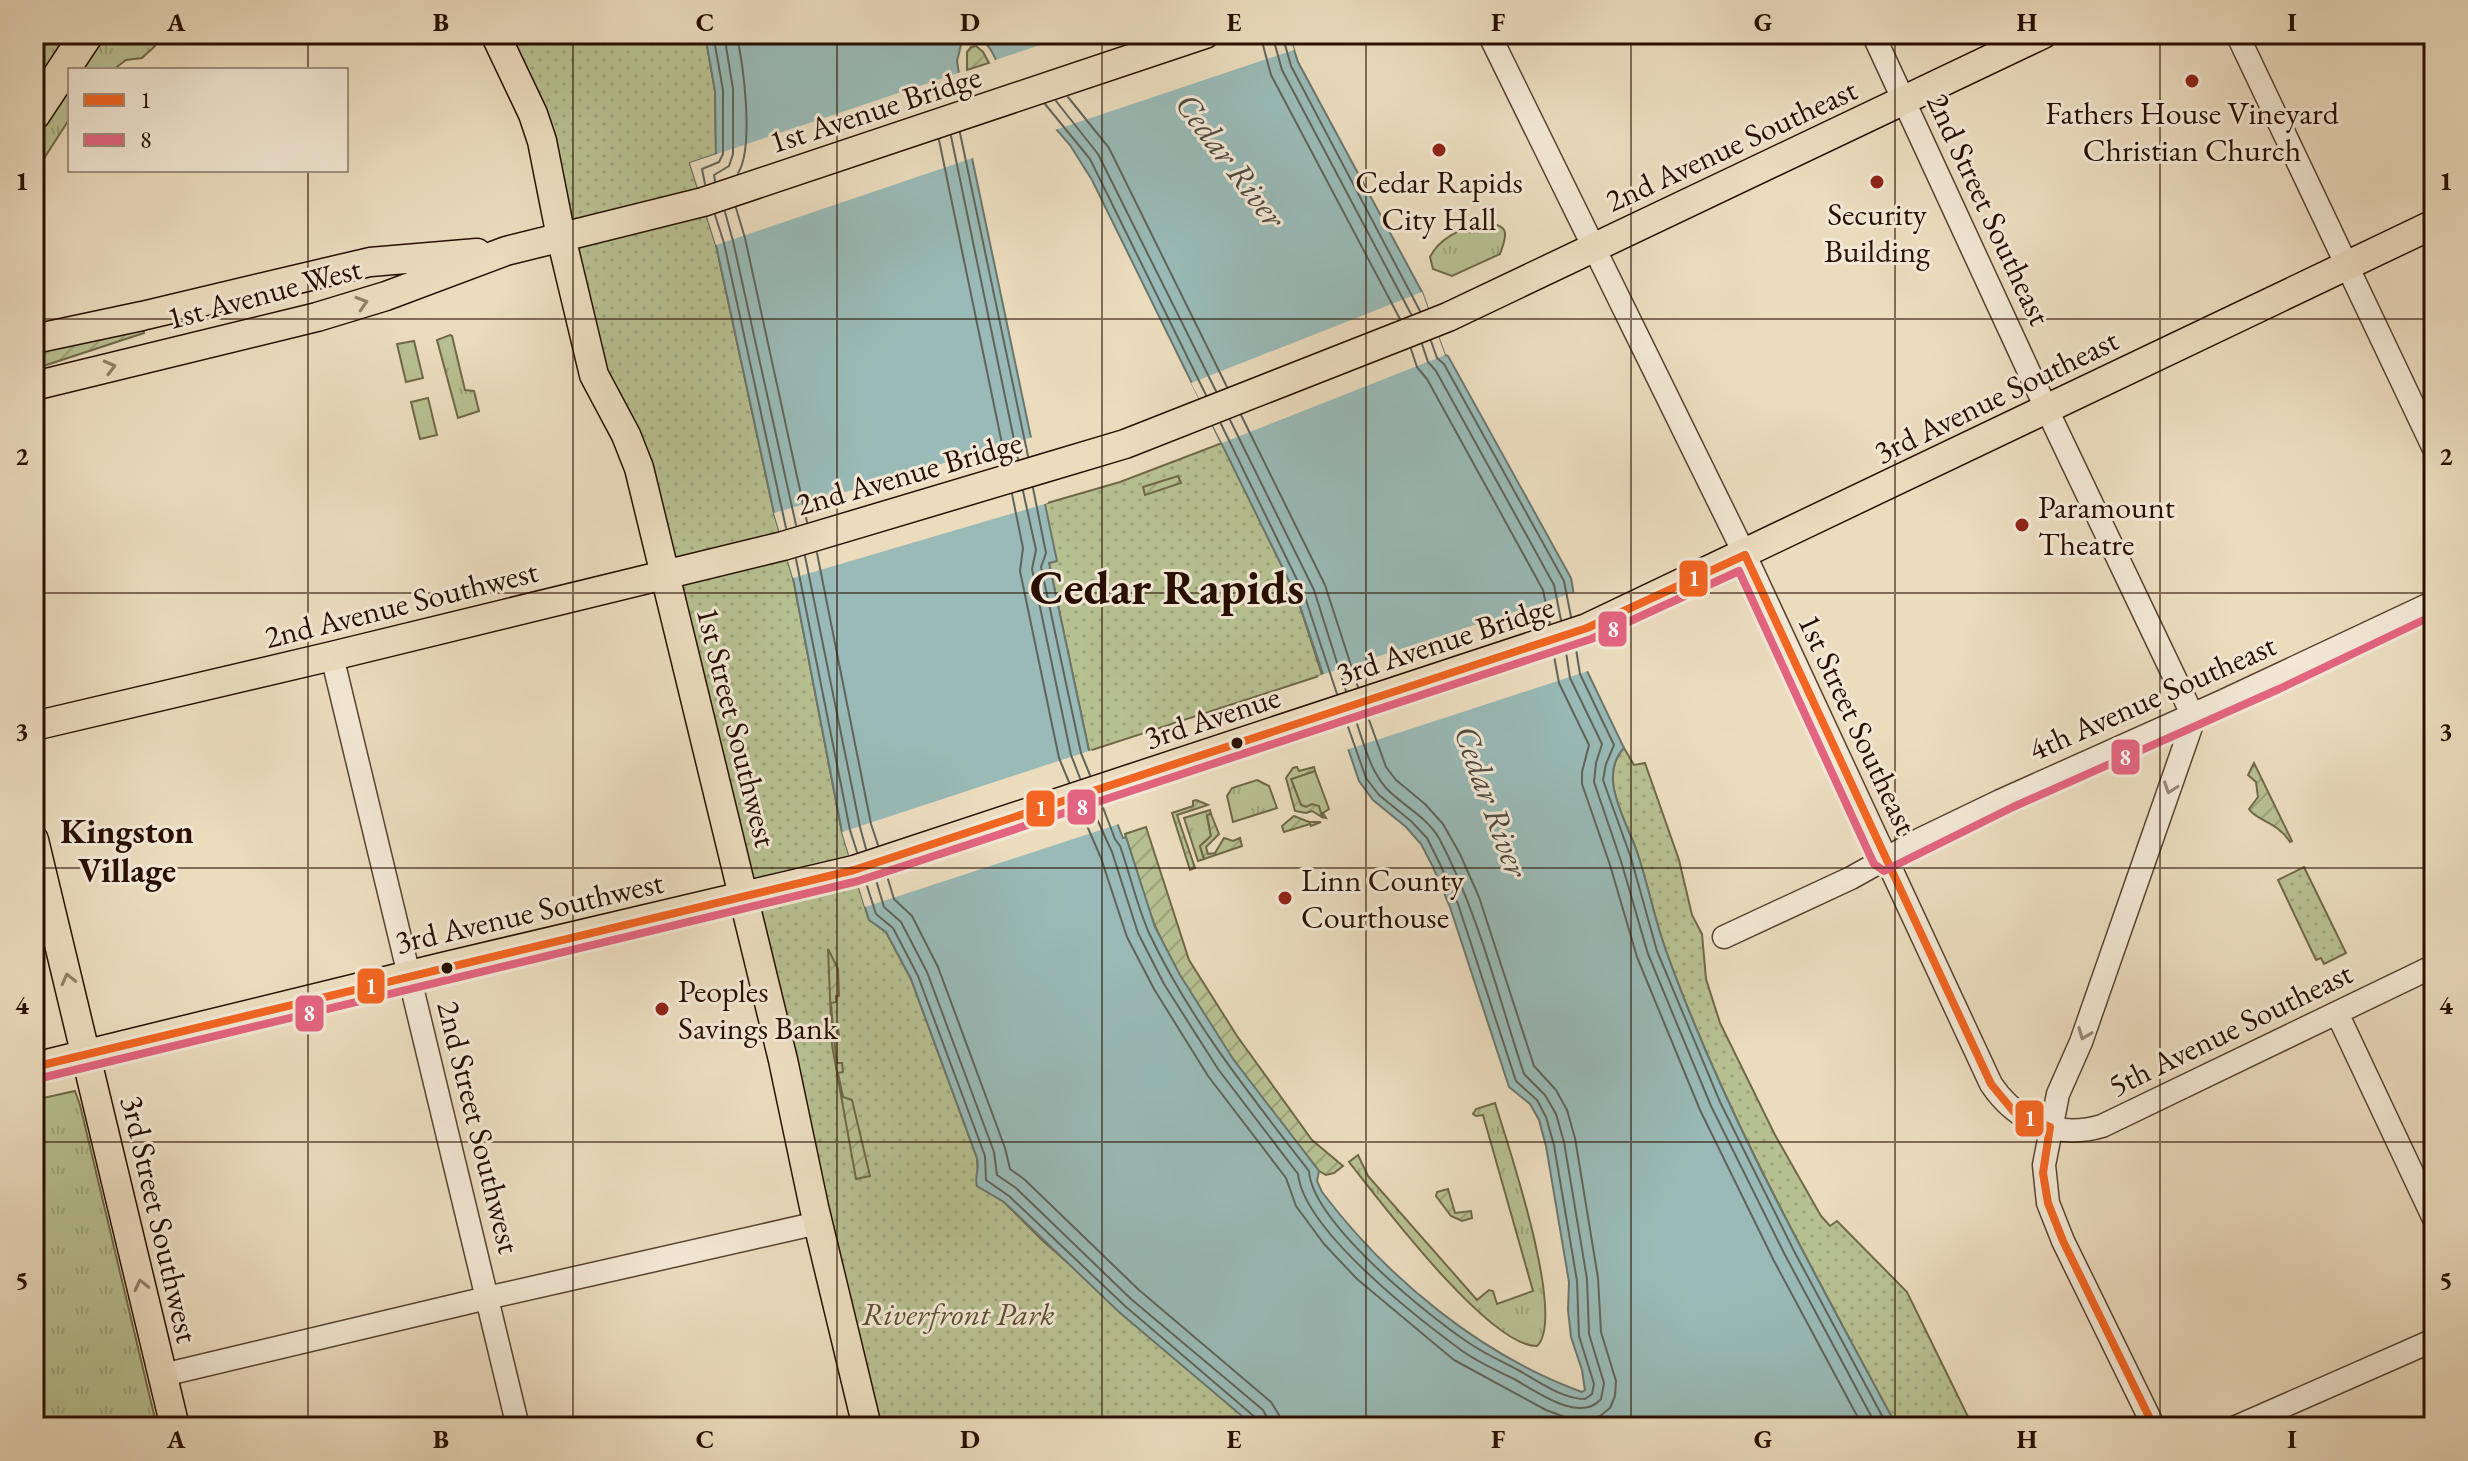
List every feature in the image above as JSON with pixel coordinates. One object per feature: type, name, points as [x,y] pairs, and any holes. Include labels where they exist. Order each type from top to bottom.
[{"type":"highway","points":[[34,114],[87,34]]},
{"type":"main road","name":"1st Street Southwest","points":[[495,34],[533,114],[542,141],[594,375],[626,435],[639,468],[783,1060],[867,1427]]},
{"type":"main road","name":"1st Avenue Bridge","points":[[703,202],[1205,34]]},
{"type":"main road","name":"2nd Avenue Southeast","points":[[1207,414],[1441,320],[2043,34]]},
{"type":"main road","name":"1st Avenue West","points":[[34,386],[317,317],[386,296],[506,251],[703,202]]},
{"type":"main road","name":"3rd Avenue Southeast","points":[[1587,628],[2434,224]]},
{"type":"main road","name":"1st Avenue West","points":[[34,339],[370,262],[506,251]]},
{"type":"main road","name":"2nd Avenue Bridge","points":[[783,546],[1125,444],[1207,414]]},
{"type":"main road","name":"2nd Avenue Southwest","points":[[34,726],[783,546]]},
{"type":"main road","name":"3rd Avenue Bridge","points":[[1325,716],[1587,628]]},
{"type":"main road","name":"3rd Avenue","points":[[854,870],[1325,716]]},
{"type":"main road","name":"3rd Street Southwest","points":[[34,840],[175,1427]]},
{"type":"main road","name":"3rd Avenue Southwest","points":[[34,1067],[854,870]]},
{"type":"street","name":"1st Street Southeast","points":[[1489,34],[1745,555],[1991,1084],[2014,1112],[2050,1127]]},
{"type":"street","name":"2nd Street Southeast","points":[[1873,34],[2192,714]]},
{"type":"street","points":[[2237,34],[2434,449]]},
{"type":"street","name":"4th Avenue Southeast","points":[[1724,937],[1851,878],[1919,840],[1986,808],[2434,602]]},
{"type":"street","name":"2nd Street Southwest","points":[[332,656],[518,1427]]},
{"type":"street","points":[[2154,1427],[2063,1241],[2048,1203],[2043,1173],[2050,1127],[2062,1081],[2081,1042],[2191,727],[2192,714]]},
{"type":"street","name":"5th Avenue Southeast","points":[[2050,1127],[2078,1131],[2102,1126],[2434,966]]},
{"type":"street","points":[[2337,1013],[2434,1219]]},
{"type":"street","points":[[163,1375],[818,1223]]},
{"type":"street","points":[[2236,1427],[2434,1340]]},
{"type":"green space","points":[[39,34],[75,34],[34,94],[34,41]]},
{"type":"green space","points":[[99,34],[154,34],[155,46],[142,58],[126,60],[116,68],[75,68]]},
{"type":"green space","name":"Riverfront Park","points":[[495,34],[705,34],[715,91],[716,155],[690,164],[716,245],[774,513],[793,578],[842,832],[869,920],[886,932],[911,979],[977,1158],[983,1188],[1004,1202],[1043,1241],[1255,1427],[867,1427],[738,876],[561,237]]},
{"type":"green space","points":[[976,46],[989,63],[967,70],[967,52]]},
{"type":"green space","points":[[68,79],[68,121],[34,174],[34,132]]},
{"type":"green space","points":[[1483,223],[1498,225],[1505,231],[1500,254],[1452,276],[1433,269],[1430,257],[1440,244],[1460,231]]},
{"type":"green space","points":[[143,328],[144,333],[34,369],[34,350]]},
{"type":"green space","points":[[450,335],[465,390],[474,391],[479,411],[458,418],[437,340]]},
{"type":"green space","points":[[414,341],[423,378],[406,382],[397,344]]},
{"type":"green space","points":[[428,398],[437,435],[420,439],[411,402]]},
{"type":"green space","points":[[1222,443],[1297,597],[1322,675],[1089,751],[1049,563],[1056,561],[1044,504],[1120,482]]},
{"type":"green space","points":[[1178,476],[1181,483],[1145,495],[1143,487]]},
{"type":"green space","points":[[1624,748],[1634,765],[1645,763],[1679,860],[1692,915],[1702,934],[1706,979],[1720,1023],[1775,1135],[1821,1216],[1830,1226],[1837,1221],[1907,1292],[1973,1427],[1897,1427],[1772,1191],[1714,1071],[1661,936],[1638,855],[1613,786],[1616,760]]},
{"type":"green space","points":[[2254,763],[2290,842],[2279,830],[2249,809],[2258,797],[2256,782],[2248,775]]},
{"type":"green space","points":[[1297,767],[1299,771],[1314,767],[1315,771],[1291,779],[1301,805],[1319,806],[1322,817],[1312,811],[1295,811],[1286,778]]},
{"type":"green space","points":[[1315,771],[1329,809],[1323,813],[1326,818],[1322,817],[1322,813],[1301,805],[1291,779]]},
{"type":"green space","points":[[1257,780],[1269,786],[1277,808],[1233,822],[1227,796],[1232,788]]},
{"type":"green space","points":[[1196,800],[1208,805],[1177,815],[1195,868],[1190,870],[1172,813],[1193,806]]},
{"type":"green space","points":[[1210,810],[1211,814],[1207,816],[1211,836],[1200,846],[1204,859],[1198,861],[1184,818]]},
{"type":"green space","points":[[1211,814],[1219,834],[1206,847],[1208,854],[1215,853],[1224,838],[1233,841],[1240,838],[1242,846],[1204,859],[1200,846],[1211,836],[1207,815]]},
{"type":"green space","points":[[1294,816],[1309,822],[1321,822],[1284,832],[1282,826]]},
{"type":"green space","points":[[1146,827],[1189,960],[1237,1036],[1312,1140],[1343,1166],[1334,1173],[1326,1175],[1319,1171],[1252,1084],[1209,1024],[1171,961],[1147,905],[1125,834]]},
{"type":"green space","points":[[2304,867],[2346,953],[2324,964],[2321,958],[2316,960],[2278,880]]},
{"type":"green space","points":[[828,949],[838,969],[839,996],[836,996],[836,1002],[831,1003],[833,1028],[838,1028],[839,1037],[834,1038],[837,1063],[842,1063],[843,1072],[838,1073],[843,1097],[852,1100],[870,1176],[856,1179],[832,1045]]},
{"type":"green space","points":[[75,1091],[157,1427],[34,1427],[34,1100]]},
{"type":"green space","points":[[1495,1103],[1540,1267],[1545,1302],[1544,1329],[1537,1346],[1516,1340],[1464,1298],[1436,1269],[1349,1162],[1358,1155],[1368,1176],[1477,1300],[1489,1290],[1493,1291],[1497,1304],[1533,1291],[1483,1115],[1473,1114],[1476,1109]]},
{"type":"green space","points":[[1448,1189],[1455,1213],[1471,1211],[1472,1218],[1462,1221],[1451,1216],[1436,1196],[1437,1192]]},
{"type":"water","name":"Cedar River","points":[[705,34],[1289,34],[1298,62],[1422,292],[1445,355],[1571,578],[1587,671],[1624,748],[1616,760],[1613,786],[1638,855],[1661,936],[1689,1010],[1742,1132],[1897,1427],[1255,1427],[1119,1312],[1004,1202],[977,1186],[977,1158],[911,979],[886,932],[869,920],[842,832],[793,578],[774,513],[716,245],[690,163],[716,154],[715,91]],"holes":[[[973,38],[988,46],[996,60],[1070,145],[1092,180],[1297,597],[1359,781],[1373,800],[1421,844],[1433,867],[1450,907],[1509,1087],[1530,1104],[1539,1120],[1569,1282],[1571,1337],[1582,1370],[1585,1390],[1582,1392],[1507,1357],[1472,1335],[1406,1283],[1348,1224],[1322,1192],[1317,1181],[1319,1171],[1233,1059],[1180,975],[1155,927],[1126,837],[1123,838],[1089,751],[1049,563],[1057,561],[972,158],[957,61],[961,45]]]},
{"type":"pier","points":[[1074,34],[1289,34],[1294,50],[1052,131],[992,61]]},
{"type":"pier","points":[[964,71],[976,157],[716,245],[690,163]]},
{"type":"pier","points":[[1422,292],[1445,355],[1222,443],[1191,383]]},
{"type":"pier","points":[[1036,436],[1048,503],[793,578],[774,513]]},
{"type":"pier","points":[[1575,592],[1583,615],[1591,670],[1343,751],[1318,676]]},
{"type":"pier","points":[[1092,750],[1122,823],[865,907],[842,832]]},
{"type":"transit line","name":"1","points":[[34,1067],[854,870],[1587,628],[1745,555],[1991,1084],[2014,1112],[2050,1127],[2043,1173],[2048,1203],[2063,1241],[2154,1427]]},
{"type":"transit line","name":"8","points":[[37,1079],[858,881],[1591,639],[1739,571],[1874,864],[1884,871],[2013,807],[2279,689],[2434,615]]},
{"type":"place","name":"Fathers House Vineyard Christian Church","points":[[2192,81]]},
{"type":"place","name":"Cedar Rapids City Hall","points":[[1439,150]]},
{"type":"place","name":"Security Building","points":[[1877,182]]},
{"type":"place","name":"Paramount Theatre","points":[[2022,525]]},
{"type":"place","name":"Linn County Courthouse","points":[[1285,898]]},
{"type":"place","name":"Peoples Savings Bank","points":[[662,1009]]},
{"type":"district","name":"Cedar Rapids","points":[[1167,587]]},
{"type":"district","name":"Kingston Village","points":[[127,850]]}]
